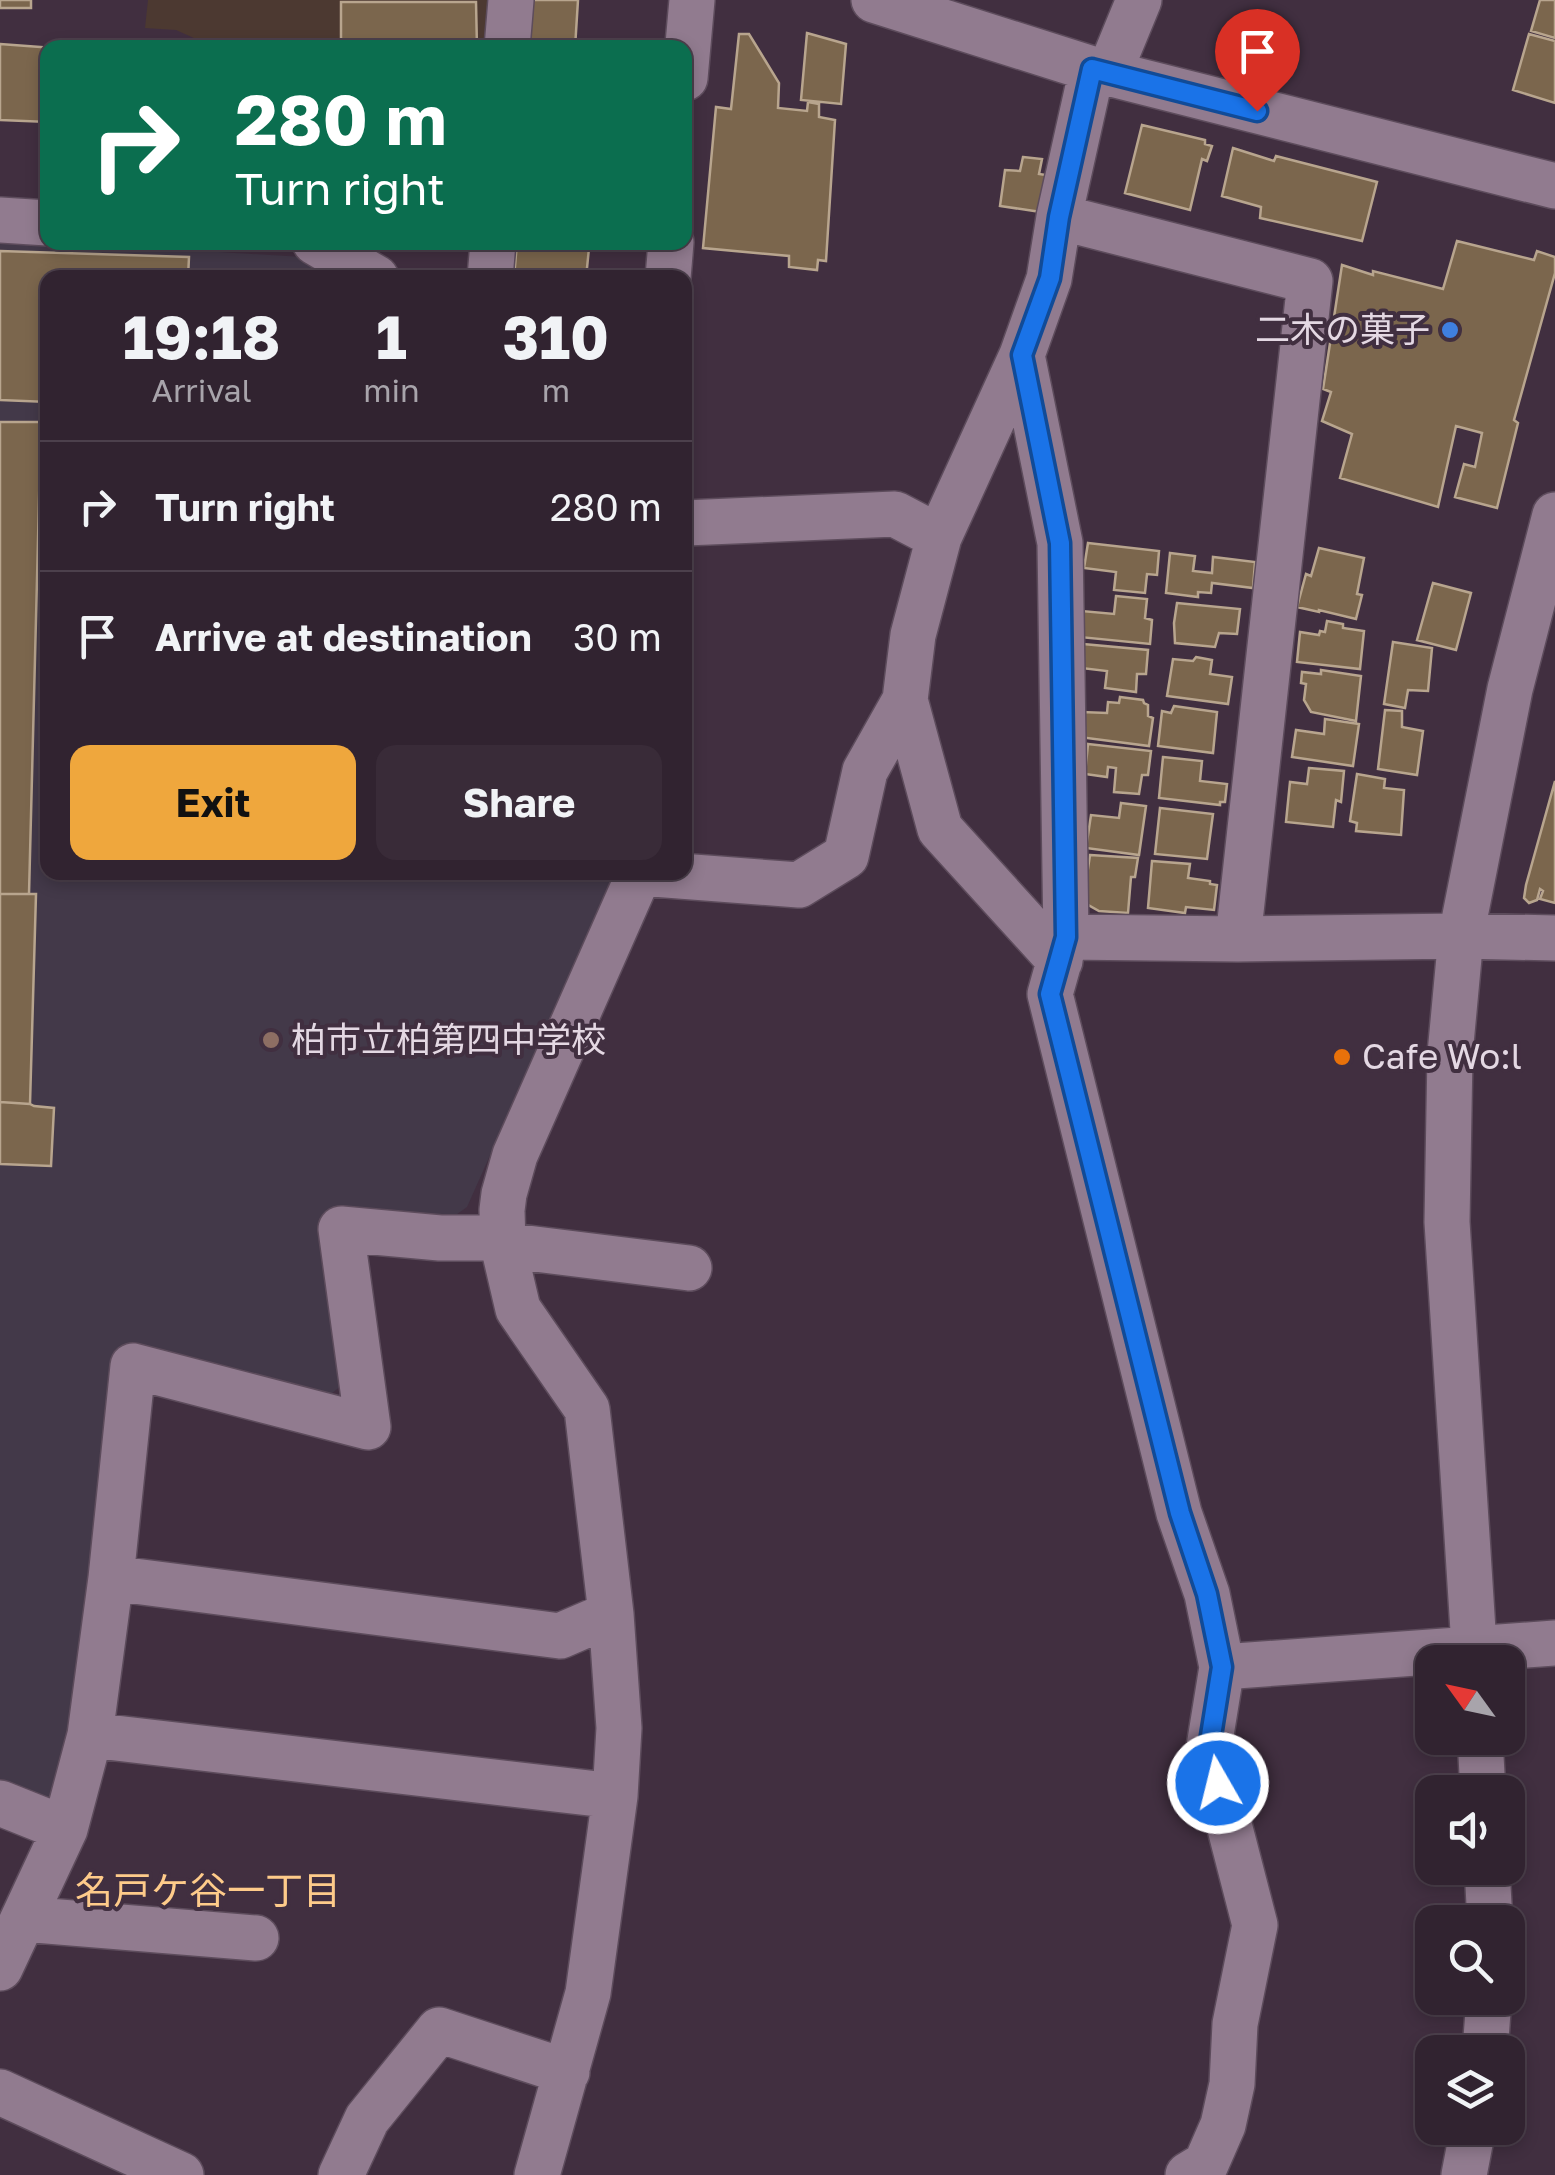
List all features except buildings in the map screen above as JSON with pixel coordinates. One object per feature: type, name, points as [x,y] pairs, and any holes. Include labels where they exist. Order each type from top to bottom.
[{"type":"street","points":[[508,40],[511,0]]},
{"type":"street","points":[[688,40],[692,0]]},
{"type":"street","points":[[874,0],[1100,71],[1555,186]]},
{"type":"street","points":[[1139,0],[1100,71],[1059,217],[1050,278],[1022,355],[938,538],[913,635],[905,700],[940,829],[1063,949],[1238,939],[1555,938]]},
{"type":"street","points":[[1059,217],[1310,282],[1238,939]]},
{"type":"street","points":[[0,220],[40,222]]},
{"type":"street","points":[[329,250],[362,270]]},
{"type":"street","points":[[1022,355],[1060,543],[1063,949],[1050,994],[1180,1513],[1207,1594],[1222,1667],[1209,1748],[1255,1925],[1235,2024],[1232,2084],[1224,2125],[1206,2164],[1188,2175]]},
{"type":"street","points":[[692,523],[894,514],[938,538]]},
{"type":"street","points":[[1474,1645],[1448,1222],[1450,1054],[1461,936],[1510,689],[1555,514]]},
{"type":"street","points":[[692,877],[799,885],[846,856],[865,771],[905,700]]},
{"type":"street","points":[[538,2175],[588,1993],[616,1796],[619,1728],[611,1614],[587,1409],[518,1309],[503,1241],[502,1210],[515,1156],[637,880]]},
{"type":"street","points":[[0,1968],[65,1829],[90,1735],[133,1366],[368,1427],[342,1228],[503,1241],[689,1268]]},
{"type":"street","points":[[111,1578],[560,1636],[611,1614]]},
{"type":"street","points":[[1525,1648],[1555,1643]]},
{"type":"street","points":[[1222,1667],[1415,1659]]},
{"type":"street","points":[[90,1735],[616,1796]]},
{"type":"street","points":[[0,1803],[65,1829]]},
{"type":"street","points":[[23,1919],[256,1938]]},
{"type":"street","points":[[341,2175],[368,2119],[439,2030],[566,2072]]},
{"type":"street","points":[[0,2092],[181,2175]]},
{"type":"street","points":[[1464,2175],[1470,2145]]},
{"type":"shaded area","points":[[148,0],[496,0],[493,40],[198,40],[176,30],[145,28]]},
{"type":"shaded area","name":"柏市立柏第四中学校","points":[[0,238],[40,241],[40,250],[184,250],[303,257],[329,270],[40,270],[40,880],[613,880],[467,1207],[443,1224],[327,1216],[348,1380],[325,1399],[122,1354],[61,1793],[39,1807],[0,1791]]},
{"type":"place","name":"二木の菓子","points":[[1450,330]]},
{"type":"place","name":"柏市立柏第四中学校","points":[[271,1040]]},
{"type":"place","name":"Cafe Wo:l","points":[[1342,1057]]},
{"type":"district","name":"名戸ケ谷一丁目","points":[[208,1891]]},
{"type":"route","points":[[1218,1783],[1209,1748],[1222,1667],[1207,1594],[1180,1513],[1050,994],[1066,937],[1060,543],[1022,355],[1050,278],[1059,217],[1092,69],[1257,111]]}]
